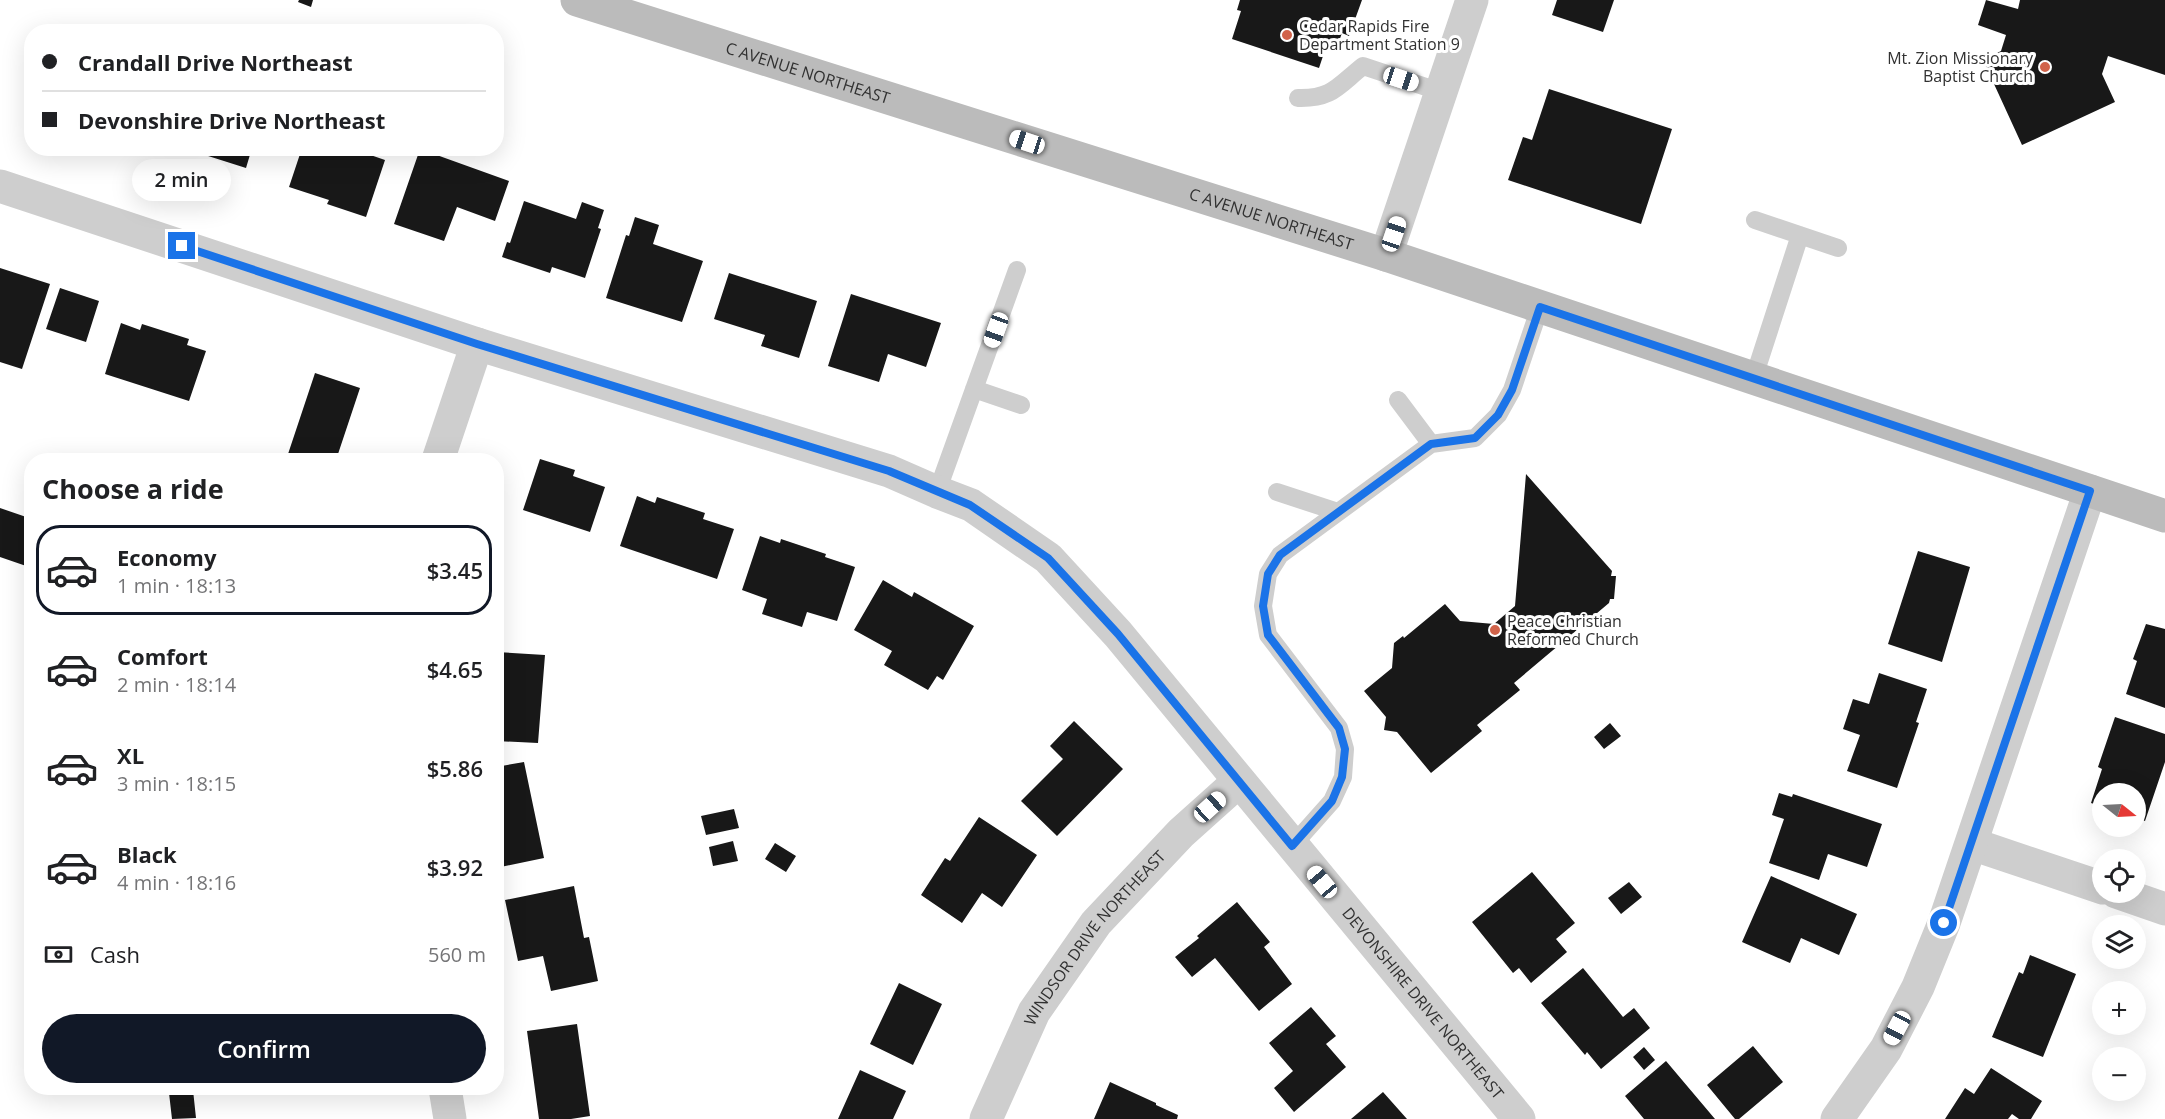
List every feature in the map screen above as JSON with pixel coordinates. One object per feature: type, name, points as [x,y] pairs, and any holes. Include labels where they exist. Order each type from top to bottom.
[{"type":"street","name":"C AVENUE NORTHEAST","points":[[577,0],[1386,255],[2165,516]]},
{"type":"street","points":[[1386,255],[1472,0]]},
{"type":"street","name":"DEVONSHIRE DRIVE NORTHEAST","points":[[0,186],[477,344],[889,471],[970,505],[1048,558],[1118,634],[1519,1119]]},
{"type":"street","points":[[440,453],[477,344]]},
{"type":"street","points":[[1837,1119],[1886,1049],[1918,987],[1972,844],[2090,491]]},
{"type":"street","name":"WINDSOR DRIVE NORTHEAST","points":[[986,1119],[1034,1012],[1096,923],[1181,833],[1239,782]]},
{"type":"street","points":[[1972,844],[2092,884]]},
{"type":"street","points":[[2146,902],[2165,909]]},
{"type":"street","points":[[446,1095],[450,1119]]},
{"type":"lane","points":[[1298,98],[1328,95],[1363,66],[1441,92]]},
{"type":"lane","points":[[1755,220],[1838,248]]},
{"type":"lane","points":[[1754,377],[1800,235]]},
{"type":"lane","points":[[937,492],[1017,270]]},
{"type":"lane","points":[[1292,846],[1332,801],[1342,777],[1345,749],[1339,728],[1268,635],[1263,606],[1268,574],[1280,555],[1431,444],[1475,438],[1498,415],[1512,390],[1540,307]]},
{"type":"lane","points":[[974,389],[1021,405]]},
{"type":"lane","points":[[1398,400],[1431,444]]},
{"type":"lane","points":[[1277,492],[1338,512]]},
{"type":"building","points":[[299,0],[313,0],[311,7],[298,2]]},
{"type":"building","name":"Cedar Rapids Fire Department Station 9","points":[[1240,0],[1362,0],[1349,36],[1342,33],[1338,44],[1328,41],[1319,68],[1232,39],[1241,11],[1237,10]]},
{"type":"building","points":[[1557,0],[1614,0],[1603,32],[1552,15]]},
{"type":"building","name":"Mt. Zion Missionary Baptist Church","points":[[1986,0],[2018,9],[2020,0],[2165,0],[2165,75],[2108,56],[2102,74],[2115,102],[2022,145],[1983,60],[2001,51],[2006,35],[1978,25]]},
{"type":"building","points":[[1549,89],[1672,129],[1641,224],[1508,180],[1523,137],[1532,140]]},
{"type":"building","points":[[208,156],[250,156],[246,168]]},
{"type":"building","points":[[299,156],[373,156],[385,160],[366,217],[327,204],[329,200],[289,187]]},
{"type":"building","points":[[418,156],[439,156],[509,181],[495,221],[457,207],[444,241],[394,224]]},
{"type":"building","points":[[524,201],[576,219],[582,202],[604,210],[598,228],[601,229],[585,278],[552,267],[550,273],[502,257],[507,242],[510,243]]},
{"type":"building","points":[[635,217],[659,225],[653,244],[703,261],[682,322],[606,298],[626,235],[629,236]]},
{"type":"building","points":[[0,268],[50,284],[22,369],[0,362]]},
{"type":"building","points":[[729,273],[817,301],[799,358],[761,346],[765,335],[714,319]]},
{"type":"building","points":[[60,288],[99,301],[86,342],[46,329]]},
{"type":"building","points":[[851,294],[941,323],[926,367],[888,354],[879,382],[828,366]]},
{"type":"building","points":[[121,323],[140,330],[142,324],[189,339],[187,345],[206,351],[189,401],[105,374]]},
{"type":"building","points":[[315,373],[360,388],[338,453],[288,453]]},
{"type":"building","points":[[540,459],[575,470],[573,476],[605,487],[590,532],[523,510]]},
{"type":"building","name":"Peace Christian Reformed Church","points":[[1526,474],[1612,571],[1611,576],[1616,576],[1614,599],[1610,599],[1609,603],[1514,683],[1520,690],[1477,725],[1482,731],[1431,773],[1397,732],[1384,730],[1386,717],[1364,691],[1392,668],[1394,643],[1403,636],[1404,638],[1445,604],[1460,621],[1494,624],[1515,606]]},
{"type":"building","points":[[637,496],[655,503],[657,497],[705,513],[703,519],[734,529],[717,579],[620,546]]},
{"type":"building","points":[[0,508],[24,516],[24,565],[0,557]]},
{"type":"building","points":[[760,536],[780,543],[781,539],[826,554],[825,557],[855,567],[837,621],[807,612],[802,627],[762,614],[767,599],[742,590]]},
{"type":"building","points":[[1918,551],[1970,567],[1942,662],[1888,644]]},
{"type":"building","points":[[883,580],[912,597],[914,592],[974,626],[943,680],[937,676],[928,690],[884,665],[892,651],[854,630]]},
{"type":"building","points":[[2146,624],[2165,629],[2165,708],[2126,694],[2137,661],[2133,659]]},
{"type":"building","points":[[504,652],[545,655],[538,743],[504,741]]},
{"type":"building","points":[[1879,673],[1927,689],[1916,722],[1919,723],[1897,788],[1847,771],[1860,735],[1843,729],[1853,699],[1869,704]]},
{"type":"building","points":[[2115,717],[2165,734],[2165,762],[2146,818],[2146,783],[2097,783],[2102,769],[2098,767]]},
{"type":"building","points":[[1074,721],[1123,769],[1057,836],[1021,801],[1063,759],[1050,746]]},
{"type":"building","points":[[1610,723],[1621,736],[1604,749],[1594,737]]},
{"type":"building","points":[[524,762],[544,858],[504,866],[504,766]]},
{"type":"building","points":[[1779,793],[1792,797],[1793,794],[1882,824],[1867,867],[1828,854],[1819,880],[1769,863],[1784,819],[1772,815]]},
{"type":"building","points":[[734,809],[739,828],[706,835],[701,816]]},
{"type":"building","points":[[979,817],[1037,855],[1002,907],[982,893],[962,923],[921,895],[945,858],[950,861]]},
{"type":"building","points":[[733,841],[738,861],[713,866],[709,847]]},
{"type":"building","points":[[775,843],[796,856],[786,872],[765,859]]},
{"type":"building","points":[[1532,872],[1575,923],[1556,939],[1567,952],[1531,983],[1519,968],[1513,973],[1472,922]]},
{"type":"building","points":[[1771,876],[1857,914],[1839,955],[1801,938],[1790,963],[1742,942]]},
{"type":"building","points":[[1629,882],[1642,897],[1621,914],[1608,898]]},
{"type":"building","points":[[574,886],[584,938],[589,937],[598,981],[551,991],[543,956],[518,961],[505,900]]},
{"type":"building","points":[[1237,902],[1270,942],[1264,947],[1292,984],[1259,1011],[1215,958],[1192,977],[1175,957]]},
{"type":"building","points":[[2030,955],[2076,974],[2043,1057],[1992,1037],[2019,972],[2023,974]]},
{"type":"building","points":[[1583,968],[1623,1017],[1634,1008],[1650,1028],[1601,1069],[1587,1052],[1585,1055],[1541,1003]]},
{"type":"building","points":[[899,983],[942,1004],[913,1065],[870,1044]]},
{"type":"building","points":[[1311,1007],[1336,1036],[1326,1044],[1346,1067],[1294,1112],[1274,1088],[1293,1071],[1269,1043]]},
{"type":"building","points":[[577,1024],[590,1116],[571,1119],[539,1119],[527,1031]]},
{"type":"building","points":[[1753,1046],[1783,1082],[1739,1119],[1735,1119],[1707,1085]]},
{"type":"building","points":[[1644,1047],[1655,1060],[1644,1070],[1633,1057]]},
{"type":"building","points":[[1666,1061],[1715,1119],[1644,1119],[1625,1096]]},
{"type":"building","points":[[1991,1068],[2042,1101],[2031,1119],[2019,1119],[2012,1114],[2008,1119],[1945,1119],[1965,1088],[1974,1094]]},
{"type":"building","points":[[860,1070],[906,1091],[893,1119],[838,1119]]},
{"type":"building","points":[[1110,1082],[1178,1115],[1177,1119],[1094,1119]]},
{"type":"building","points":[[1383,1092],[1407,1119],[1351,1119]]},
{"type":"building","points":[[169,1095],[194,1095],[196,1118],[172,1119]]},
{"type":"place","name":"Cedar Rapids Fire Department Station 9","points":[[1287,35]]},
{"type":"place","name":"Mt. Zion Missionary Baptist Church","points":[[2045,67]]},
{"type":"place","name":"Peace Christian Reformed Church","points":[[1495,630]]},
{"type":"route","points":[[182,246],[477,344],[889,471],[970,505],[1048,558],[1118,634],[1292,846],[1332,801],[1342,777],[1345,749],[1339,728],[1268,635],[1263,606],[1268,574],[1280,555],[1431,444],[1475,438],[1498,415],[1512,390],[1540,307],[2090,491],[1944,923]]}]
